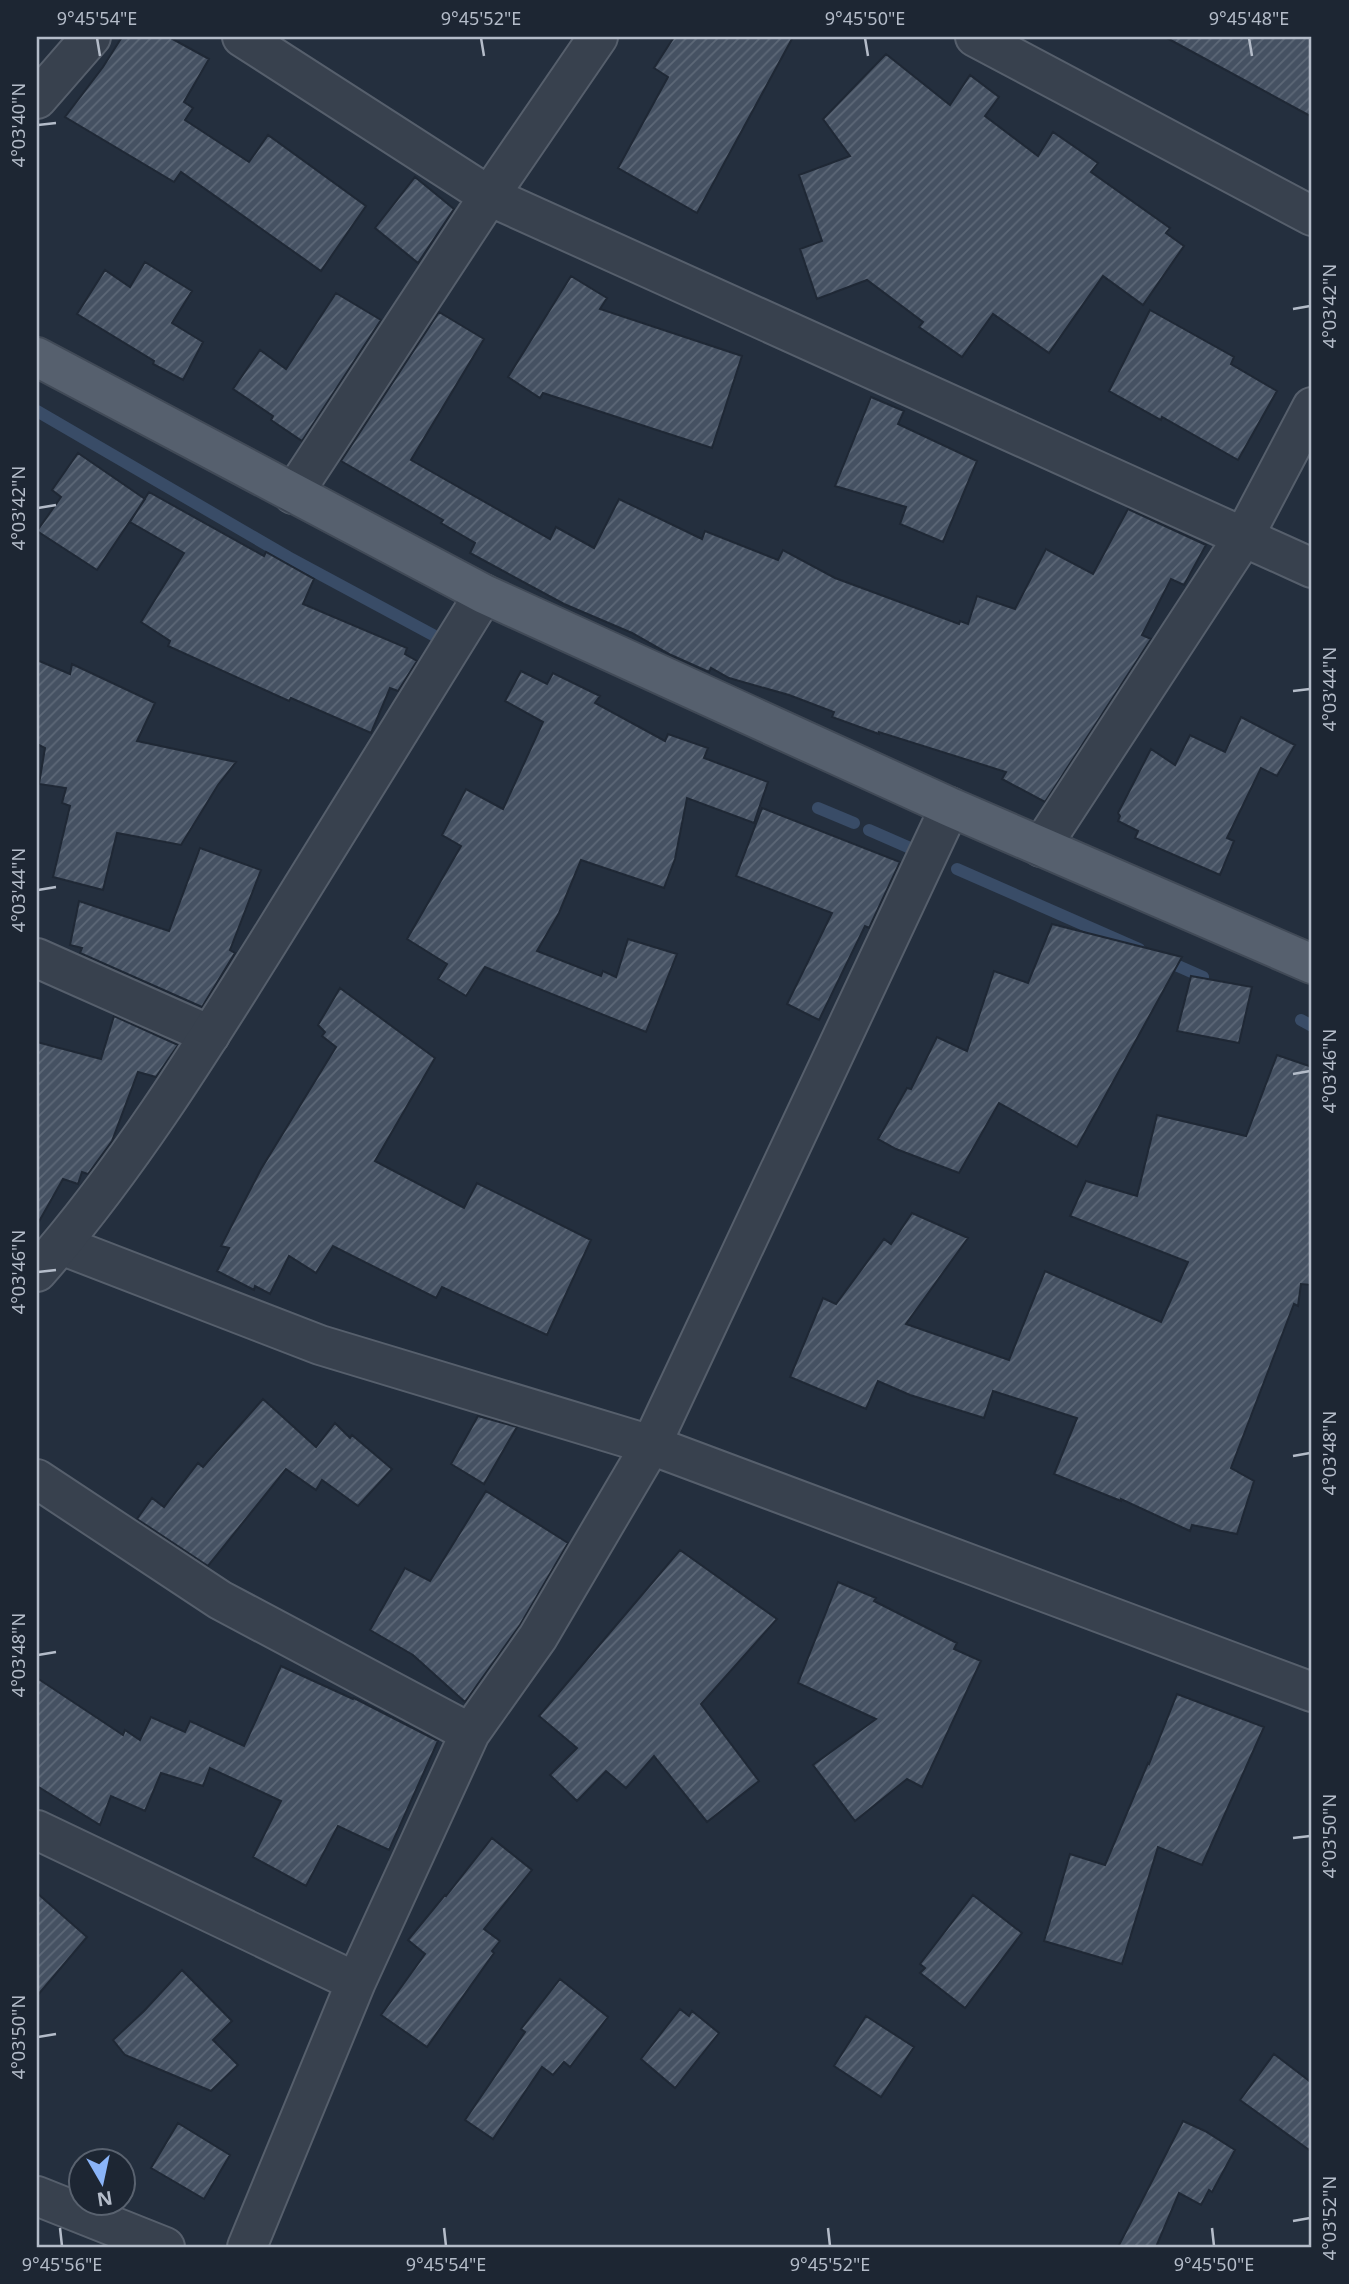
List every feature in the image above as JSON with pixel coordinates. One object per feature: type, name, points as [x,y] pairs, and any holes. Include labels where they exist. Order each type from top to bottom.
[{"type":"main road","points":[[37,357],[484,594],[950,807],[1312,964]]},
{"type":"street","points":[[37,100],[91,37]]},
{"type":"street","points":[[242,37],[489,196],[1312,568]]},
{"type":"street","points":[[293,494],[489,196],[598,37]]},
{"type":"street","points":[[975,37],[1028,48],[1312,216]]},
{"type":"street","points":[[1041,847],[1243,538],[1312,407]]},
{"type":"street","points":[[484,594],[210,1035],[151,1125],[49,1259],[320,1345],[651,1445],[1312,1692]]},
{"type":"street","points":[[247,2247],[356,1982],[470,1734],[538,1637],[651,1445],[950,807]]},
{"type":"street","points":[[37,958],[210,1035]]},
{"type":"street","points":[[37,1479],[220,1600],[470,1734]]},
{"type":"street","points":[[37,1830],[356,1982]]},
{"type":"street","points":[[37,2196],[165,2247]]},
{"type":"building","points":[[122,37],[169,37],[209,59],[184,102],[193,108],[185,120],[249,162],[268,135],[366,206],[321,271],[181,172],[174,182],[65,117]]},
{"type":"building","points":[[674,37],[793,37],[697,213],[618,168],[668,77],[654,68]]},
{"type":"building","points":[[1165,37],[1312,37],[1312,117]]},
{"type":"building","points":[[886,54],[950,105],[970,75],[999,97],[985,116],[1038,156],[1053,132],[1098,163],[1091,172],[1170,228],[1166,233],[1184,246],[1143,305],[1103,276],[1049,353],[993,314],[962,357],[919,327],[923,322],[867,280],[817,299],[800,249],[822,241],[799,175],[850,156],[823,119]]},
{"type":"building","points":[[415,177],[454,209],[418,263],[375,228]]},
{"type":"building","points":[[145,262],[192,291],[172,323],[203,342],[183,380],[153,364],[154,361],[77,314],[105,270],[130,287]]},
{"type":"building","points":[[571,276],[607,298],[600,309],[742,356],[712,448],[543,393],[540,398],[508,377]]},
{"type":"building","points":[[336,293],[381,320],[302,441],[271,420],[273,416],[233,389],[260,350],[286,369]]},
{"type":"building","points":[[1150,310],[1234,357],[1231,364],[1277,391],[1238,460],[1109,391]]},
{"type":"building","points":[[439,312],[484,339],[411,460],[550,539],[556,527],[594,548],[619,499],[702,539],[705,531],[778,560],[783,550],[835,578],[959,624],[960,621],[968,624],[977,596],[1015,609],[1046,549],[1093,574],[1128,509],[1206,545],[1184,585],[1171,579],[1142,635],[1151,639],[1045,802],[1002,779],[1006,772],[879,734],[832,717],[834,712],[789,695],[729,678],[711,668],[709,672],[632,633],[564,604],[470,553],[475,543],[441,523],[443,520],[341,461]]},
{"type":"building","points":[[871,397],[904,411],[898,424],[977,461],[943,542],[900,524],[906,507],[835,486]]},
{"type":"building","points":[[78,453],[145,499],[97,570],[37,531],[61,497],[52,490]]},
{"type":"building","points":[[149,492],[264,556],[266,552],[314,579],[303,604],[407,648],[405,654],[417,661],[398,691],[390,688],[371,733],[291,698],[289,701],[168,646],[170,641],[141,622],[184,553],[130,522]]},
{"type":"building","points":[[37,660],[70,674],[72,664],[155,703],[137,741],[236,762],[218,785],[181,845],[117,833],[103,890],[53,877],[70,806],[62,803],[66,788],[39,784],[45,748],[37,744]]},
{"type":"building","points":[[521,671],[547,684],[553,673],[600,696],[595,703],[665,741],[668,734],[708,748],[704,758],[768,782],[754,823],[687,798],[675,859],[664,888],[581,860],[559,913],[537,951],[601,976],[603,971],[616,977],[628,939],[677,954],[646,1032],[485,967],[466,996],[438,979],[447,964],[407,939],[461,846],[442,835],[466,789],[503,809],[543,722],[505,701]]},
{"type":"building","points":[[1241,717],[1295,745],[1277,776],[1261,768],[1227,838],[1234,841],[1220,875],[1135,838],[1138,831],[1118,821],[1118,813],[1151,749],[1175,765],[1190,735],[1225,752]]},
{"type":"building","points":[[762,808],[900,862],[869,928],[865,926],[819,1020],[787,1004],[832,913],[736,876]]},
{"type":"building","points":[[200,848],[261,870],[230,950],[235,953],[202,1007],[80,953],[82,948],[70,945],[79,901],[169,931]]},
{"type":"building","points":[[1052,924],[1182,957],[1077,1147],[999,1103],[959,1173],[896,1149],[878,1139],[907,1088],[911,1089],[937,1037],[967,1051],[994,971],[1028,983]]},
{"type":"building","points":[[1191,976],[1252,987],[1239,1043],[1177,1031]]},
{"type":"building","points":[[340,988],[435,1058],[375,1161],[464,1208],[477,1183],[591,1240],[547,1335],[442,1287],[436,1298],[333,1246],[316,1273],[289,1256],[270,1294],[255,1286],[254,1290],[217,1271],[229,1248],[221,1246],[261,1169],[336,1047],[322,1036],[325,1032],[318,1025]]},
{"type":"building","points":[[114,1016],[178,1045],[156,1077],[138,1072],[112,1141],[88,1174],[82,1172],[78,1184],[63,1179],[37,1225],[37,1042],[101,1059]]},
{"type":"building","points":[[1277,1055],[1312,1067],[1312,1285],[1301,1284],[1298,1306],[1294,1304],[1231,1468],[1254,1481],[1237,1534],[1192,1525],[1190,1531],[1121,1499],[1054,1474],[1077,1418],[993,1391],[984,1418],[910,1395],[878,1381],[866,1409],[790,1377],[823,1298],[836,1304],[884,1239],[891,1244],[912,1213],[968,1238],[906,1324],[1009,1360],[1045,1271],[1161,1322],[1188,1262],[1070,1216],[1086,1181],[1137,1196],[1157,1115],[1246,1136]]},
{"type":"building","points":[[263,1399],[316,1447],[335,1423],[350,1438],[352,1435],[392,1469],[358,1506],[322,1480],[316,1490],[286,1469],[208,1566],[137,1519],[152,1498],[164,1507],[198,1463],[203,1467]]},
{"type":"building","points":[[478,1416],[517,1427],[484,1484],[451,1464]]},
{"type":"building","points":[[486,1491],[568,1543],[520,1625],[465,1702],[413,1655],[370,1630],[405,1568],[430,1581]]},
{"type":"building","points":[[680,1550],[777,1619],[701,1704],[759,1781],[707,1822],[654,1756],[626,1788],[606,1771],[577,1801],[550,1775],[577,1748],[539,1716]]},
{"type":"building","points":[[838,1582],[876,1598],[874,1601],[957,1643],[954,1649],[981,1661],[922,1787],[907,1779],[855,1821],[813,1765],[876,1719],[798,1683]]},
{"type":"building","points":[[281,1666],[354,1698],[438,1741],[389,1850],[338,1826],[306,1886],[253,1857],[281,1801],[210,1768],[203,1786],[161,1773],[145,1811],[111,1796],[100,1825],[37,1786],[37,1678],[123,1735],[125,1730],[140,1740],[151,1717],[185,1732],[190,1721],[244,1746]]},
{"type":"building","points":[[1177,1694],[1264,1727],[1202,1865],[1158,1847],[1122,1964],[1044,1941],[1070,1854],[1105,1865]]},
{"type":"building","points":[[492,1838],[532,1870],[484,1929],[500,1941],[427,2047],[381,2015],[425,1954],[408,1940]]},
{"type":"building","points":[[37,1893],[87,1937],[37,1996]]},
{"type":"building","points":[[973,1895],[1022,1933],[965,2008],[920,1973],[925,1968],[920,1964]]},
{"type":"building","points":[[182,1970],[232,2021],[213,2040],[238,2065],[211,2091],[125,2055],[113,2040]]},
{"type":"building","points":[[560,1979],[608,2017],[570,2067],[564,2062],[553,2075],[542,2067],[493,2139],[465,2120],[525,2032],[521,2029]]},
{"type":"building","points":[[680,2009],[689,2016],[692,2011],[719,2033],[675,2088],[641,2059]]},
{"type":"building","points":[[866,2016],[914,2047],[881,2097],[834,2066]]},
{"type":"building","points":[[1274,2054],[1312,2083],[1312,2152],[1240,2100]]},
{"type":"building","points":[[1183,2121],[1235,2150],[1212,2192],[1209,2190],[1201,2205],[1179,2193],[1156,2247],[1118,2247]]},
{"type":"building","points":[[178,2123],[230,2155],[204,2199],[151,2168]]},
{"type":"waterway","points":[[37,411],[288,557],[433,635]]},
{"type":"waterway","points":[[818,808],[854,823]]},
{"type":"waterway","points":[[869,830],[917,851]]},
{"type":"waterway","points":[[957,869],[1139,949]]},
{"type":"waterway","points":[[1162,959],[1203,977]]},
{"type":"waterway","points":[[1301,1020],[1312,1026]]}]
